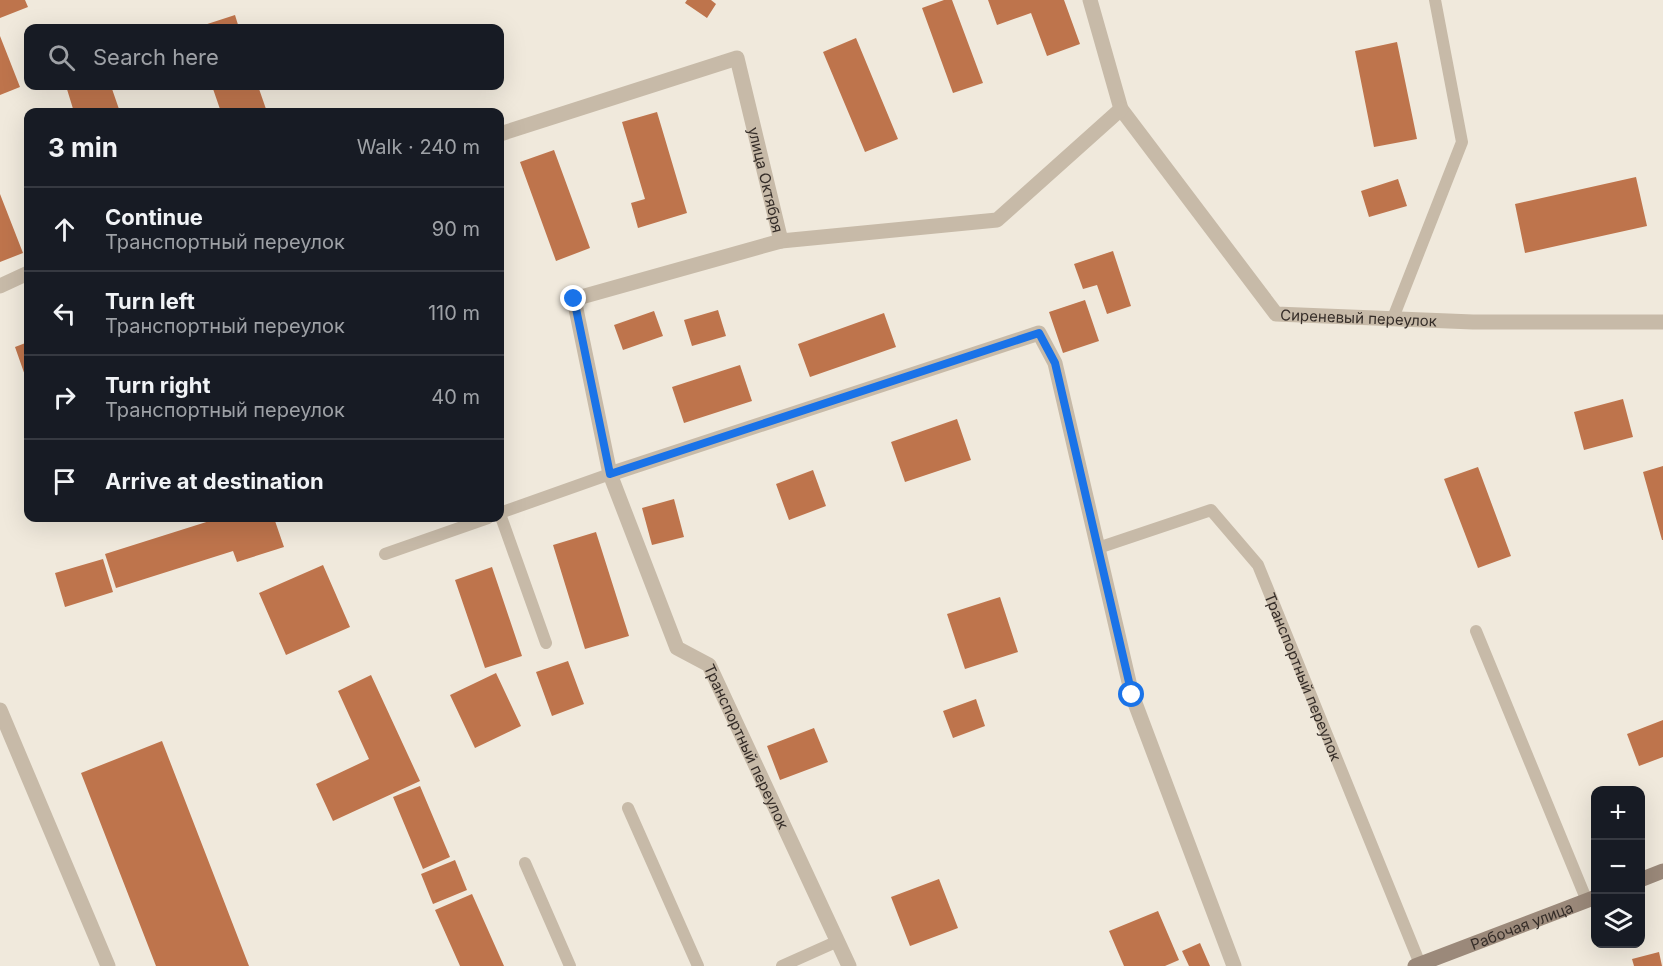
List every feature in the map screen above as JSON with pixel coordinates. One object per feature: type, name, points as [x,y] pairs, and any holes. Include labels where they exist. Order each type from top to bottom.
[{"type":"street","points":[[1090,0],[1122,109]]},
{"type":"street","name":"улица Октября","points":[[504,133],[737,58],[781,241],[997,220],[1122,109]]},
{"type":"street","name":"Сиреневый переулок","points":[[1122,109],[1276,314],[1473,322],[1663,322]]},
{"type":"street","name":"Транспортный переулок","points":[[781,241],[574,299],[610,474],[677,648],[710,665],[849,966]]},
{"type":"street","points":[[0,286],[24,275]]},
{"type":"street","points":[[610,474],[1039,333],[1055,363],[1132,695],[1234,966]]},
{"type":"street","points":[[0,710],[108,966]]},
{"type":"street","points":[[1645,878],[1663,871]]},
{"type":"street","name":"Рабочая улица","points":[[1417,965],[1591,899]]},
{"type":"lane","points":[[1394,318],[1462,142],[1435,0]]},
{"type":"lane","points":[[504,513],[610,474]]},
{"type":"lane","name":"Транспортный переулок","points":[[1098,548],[1211,510],[1258,565],[1417,965]]},
{"type":"lane","points":[[385,554],[477,522]]},
{"type":"lane","points":[[503,522],[546,643]]},
{"type":"lane","points":[[1476,631],[1591,899]]},
{"type":"lane","points":[[628,808],[698,966]]},
{"type":"lane","points":[[525,863],[570,966]]},
{"type":"lane","points":[[782,966],[838,941]]},
{"type":"building","points":[[0,0],[25,0],[28,7],[0,18]]},
{"type":"building","points":[[687,0],[711,0],[716,4],[707,18],[685,3]]},
{"type":"building","points":[[944,0],[952,0],[983,83],[953,93],[922,8]]},
{"type":"building","points":[[988,0],[1064,0],[1080,44],[1047,56],[1031,13],[997,25]]},
{"type":"building","points":[[235,15],[238,24],[207,24]]},
{"type":"building","points":[[0,36],[20,87],[0,95]]},
{"type":"building","points":[[856,38],[898,139],[865,152],[823,52]]},
{"type":"building","points":[[1397,42],[1417,139],[1374,147],[1355,51]]},
{"type":"building","points":[[67,90],[112,90],[119,108],[73,108]]},
{"type":"building","points":[[213,90],[259,90],[266,108],[220,108]]},
{"type":"building","points":[[657,112],[687,213],[638,228],[631,203],[645,199],[622,122]]},
{"type":"building","points":[[554,150],[590,248],[556,261],[520,162]]},
{"type":"building","points":[[1636,177],[1647,226],[1525,253],[1515,204]]},
{"type":"building","points":[[1398,179],[1407,206],[1369,217],[1361,191]]},
{"type":"building","points":[[0,194],[23,253],[0,262]]},
{"type":"building","points":[[1113,251],[1131,306],[1107,314],[1097,285],[1083,289],[1074,264]]},
{"type":"building","points":[[1085,300],[1099,341],[1063,353],[1049,312]]},
{"type":"building","points":[[718,310],[726,336],[692,346],[684,320]]},
{"type":"building","points":[[654,311],[663,336],[623,350],[614,325]]},
{"type":"building","points":[[884,313],[896,347],[810,377],[798,344]]},
{"type":"building","points":[[24,344],[24,373],[15,347]]},
{"type":"building","points":[[740,365],[752,401],[684,423],[672,387]]},
{"type":"building","points":[[1623,399],[1633,437],[1584,450],[1574,412]]},
{"type":"building","points":[[957,419],[971,460],[905,482],[891,442]]},
{"type":"building","points":[[1663,466],[1663,540],[1662,540],[1643,472]]},
{"type":"building","points":[[1478,467],[1511,556],[1478,568],[1444,479]]},
{"type":"building","points":[[813,470],[826,506],[789,520],[776,484]]},
{"type":"building","points":[[674,499],[684,537],[652,545],[642,508]]},
{"type":"building","points":[[206,522],[275,522],[284,547],[237,562],[233,551],[116,588],[105,554]]},
{"type":"building","points":[[596,532],[629,636],[585,649],[553,545]]},
{"type":"building","points":[[103,559],[113,592],[65,607],[55,573]]},
{"type":"building","points":[[323,565],[350,627],[286,655],[259,593]]},
{"type":"building","points":[[492,567],[522,656],[485,668],[455,580]]},
{"type":"building","points":[[1000,597],[1018,652],[965,669],[947,614]]},
{"type":"building","points":[[568,661],[584,704],[552,716],[536,672]]},
{"type":"building","points":[[496,673],[521,726],[475,748],[450,695]]},
{"type":"building","points":[[371,675],[420,781],[333,821],[316,784],[369,759],[338,691]]},
{"type":"building","points":[[976,699],[985,726],[953,738],[943,711]]},
{"type":"building","points":[[1663,720],[1663,757],[1639,766],[1627,734]]},
{"type":"building","points":[[814,728],[828,762],[780,780],[767,746]]},
{"type":"building","points":[[162,741],[249,966],[156,966],[81,773]]},
{"type":"building","points":[[420,786],[450,857],[423,869],[393,797]]},
{"type":"building","points":[[455,860],[467,890],[433,904],[421,874]]},
{"type":"building","points":[[939,879],[958,928],[910,946],[891,897]]},
{"type":"building","points":[[472,894],[504,966],[460,966],[435,910]]},
{"type":"building","points":[[1158,911],[1179,960],[1165,966],[1124,966],[1109,931]]},
{"type":"building","points":[[1200,943],[1210,966],[1189,966],[1182,951]]},
{"type":"building","points":[[1659,952],[1662,966],[1634,966],[1632,959]]},
{"type":"route","points":[[574,299],[610,474],[1039,333],[1055,363],[1132,695]]}]
